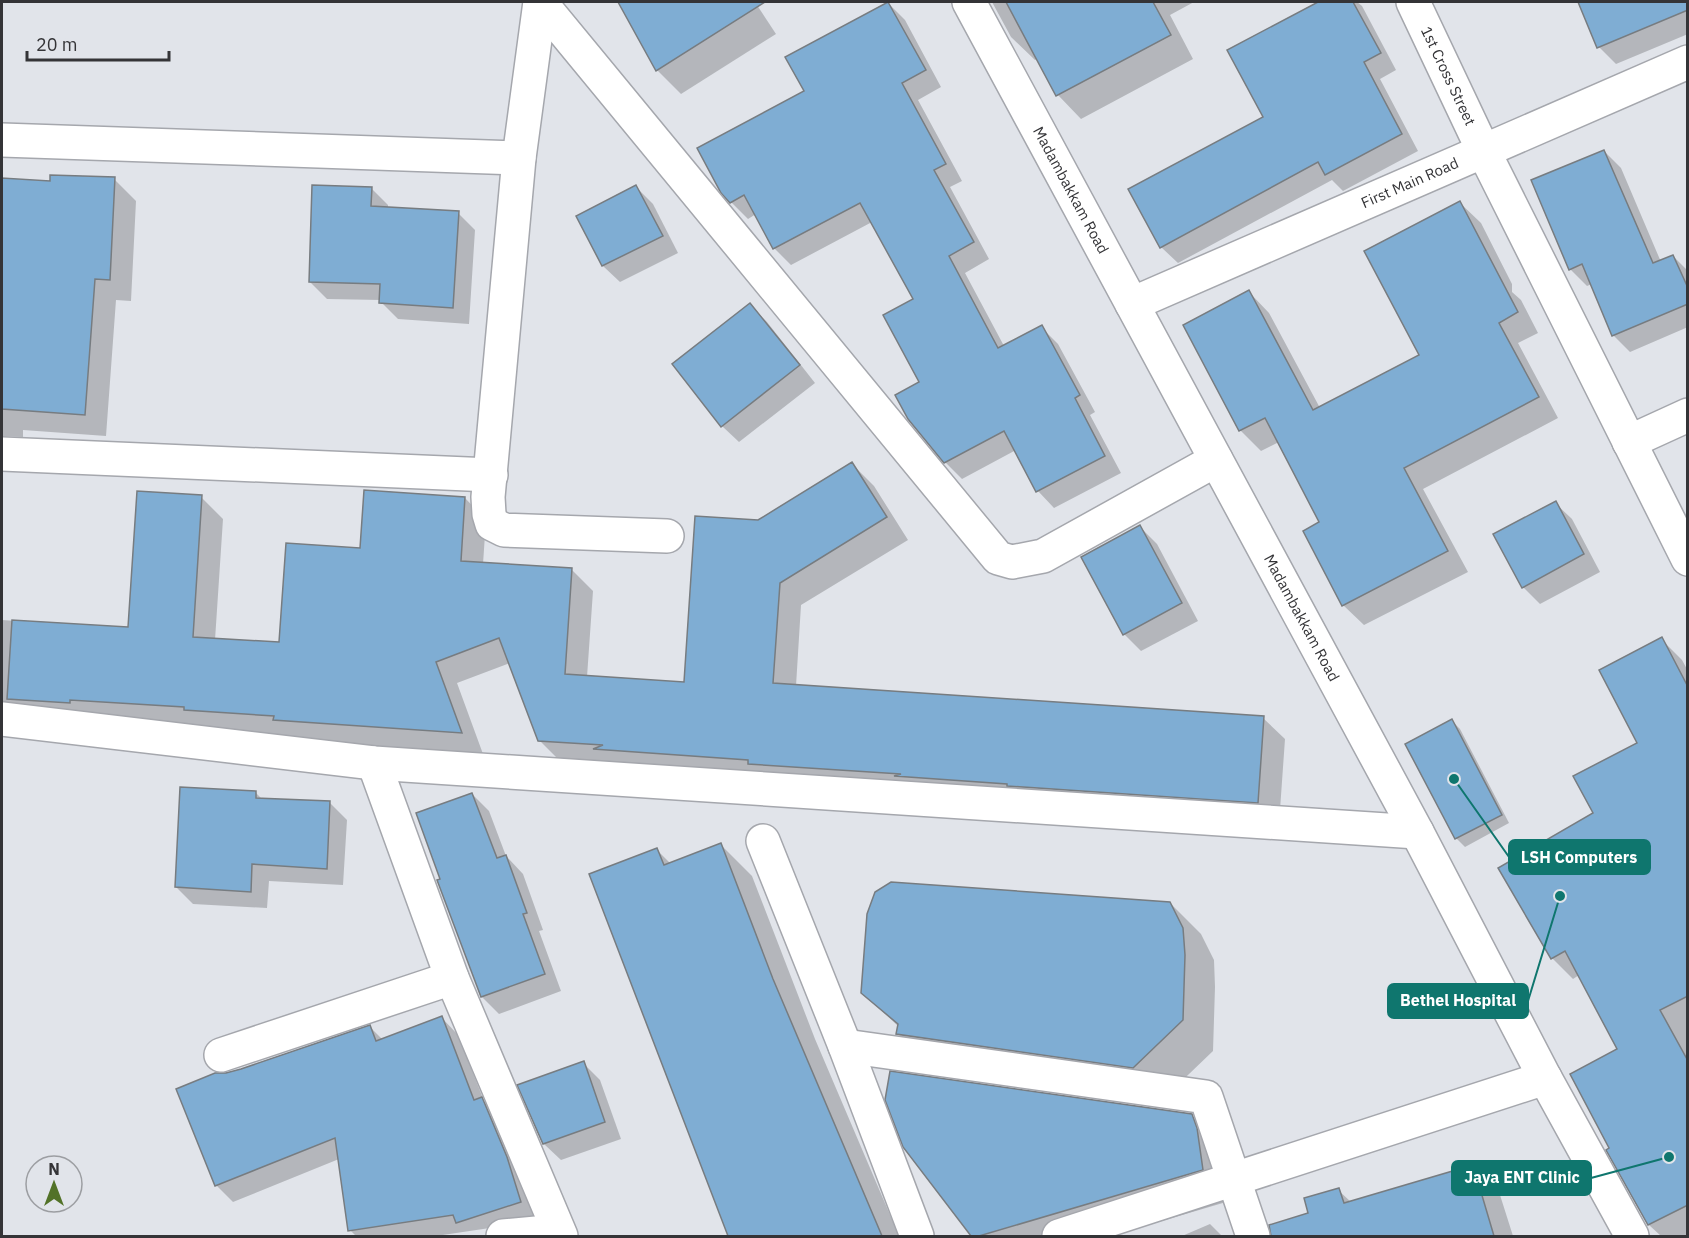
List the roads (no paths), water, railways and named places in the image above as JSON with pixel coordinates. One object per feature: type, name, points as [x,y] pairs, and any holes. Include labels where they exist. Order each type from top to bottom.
[{"type":"street","points":[[540,2],[519,158],[489,514],[492,524],[504,530],[667,536]]},
{"type":"street","points":[[540,2],[998,558],[1012,562],[1043,556],[1216,460]]},
{"type":"street","name":"Madambakkam Road","points":[[969,2],[1417,832],[1545,1078],[1632,1236]]},
{"type":"street","name":"1st Cross Street","points":[[1413,2],[1484,152],[1688,559]]},
{"type":"street","name":"First Main Road","points":[[1132,304],[1688,62]]},
{"type":"street","points":[[2,140],[519,158]]},
{"type":"street","points":[[1629,442],[1688,415]]},
{"type":"street","points":[[2,454],[491,475]]},
{"type":"street","points":[[2,719],[374,763],[1417,832]]},
{"type":"street","points":[[374,763],[452,978],[559,1234],[503,1236]]},
{"type":"street","points":[[763,841],[845,1046],[917,1236]]},
{"type":"street","points":[[221,1055],[452,978]]},
{"type":"street","points":[[845,1046],[1206,1097],[1253,1236]]},
{"type":"street","points":[[1059,1236],[1545,1078]]},
{"type":"place","name":"LSH Computers","points":[[1454,779]]},
{"type":"place","name":"Bethel Hospital","points":[[1560,896]]},
{"type":"place","name":"Jaya ENT Clinic","points":[[1669,1157]]}]
